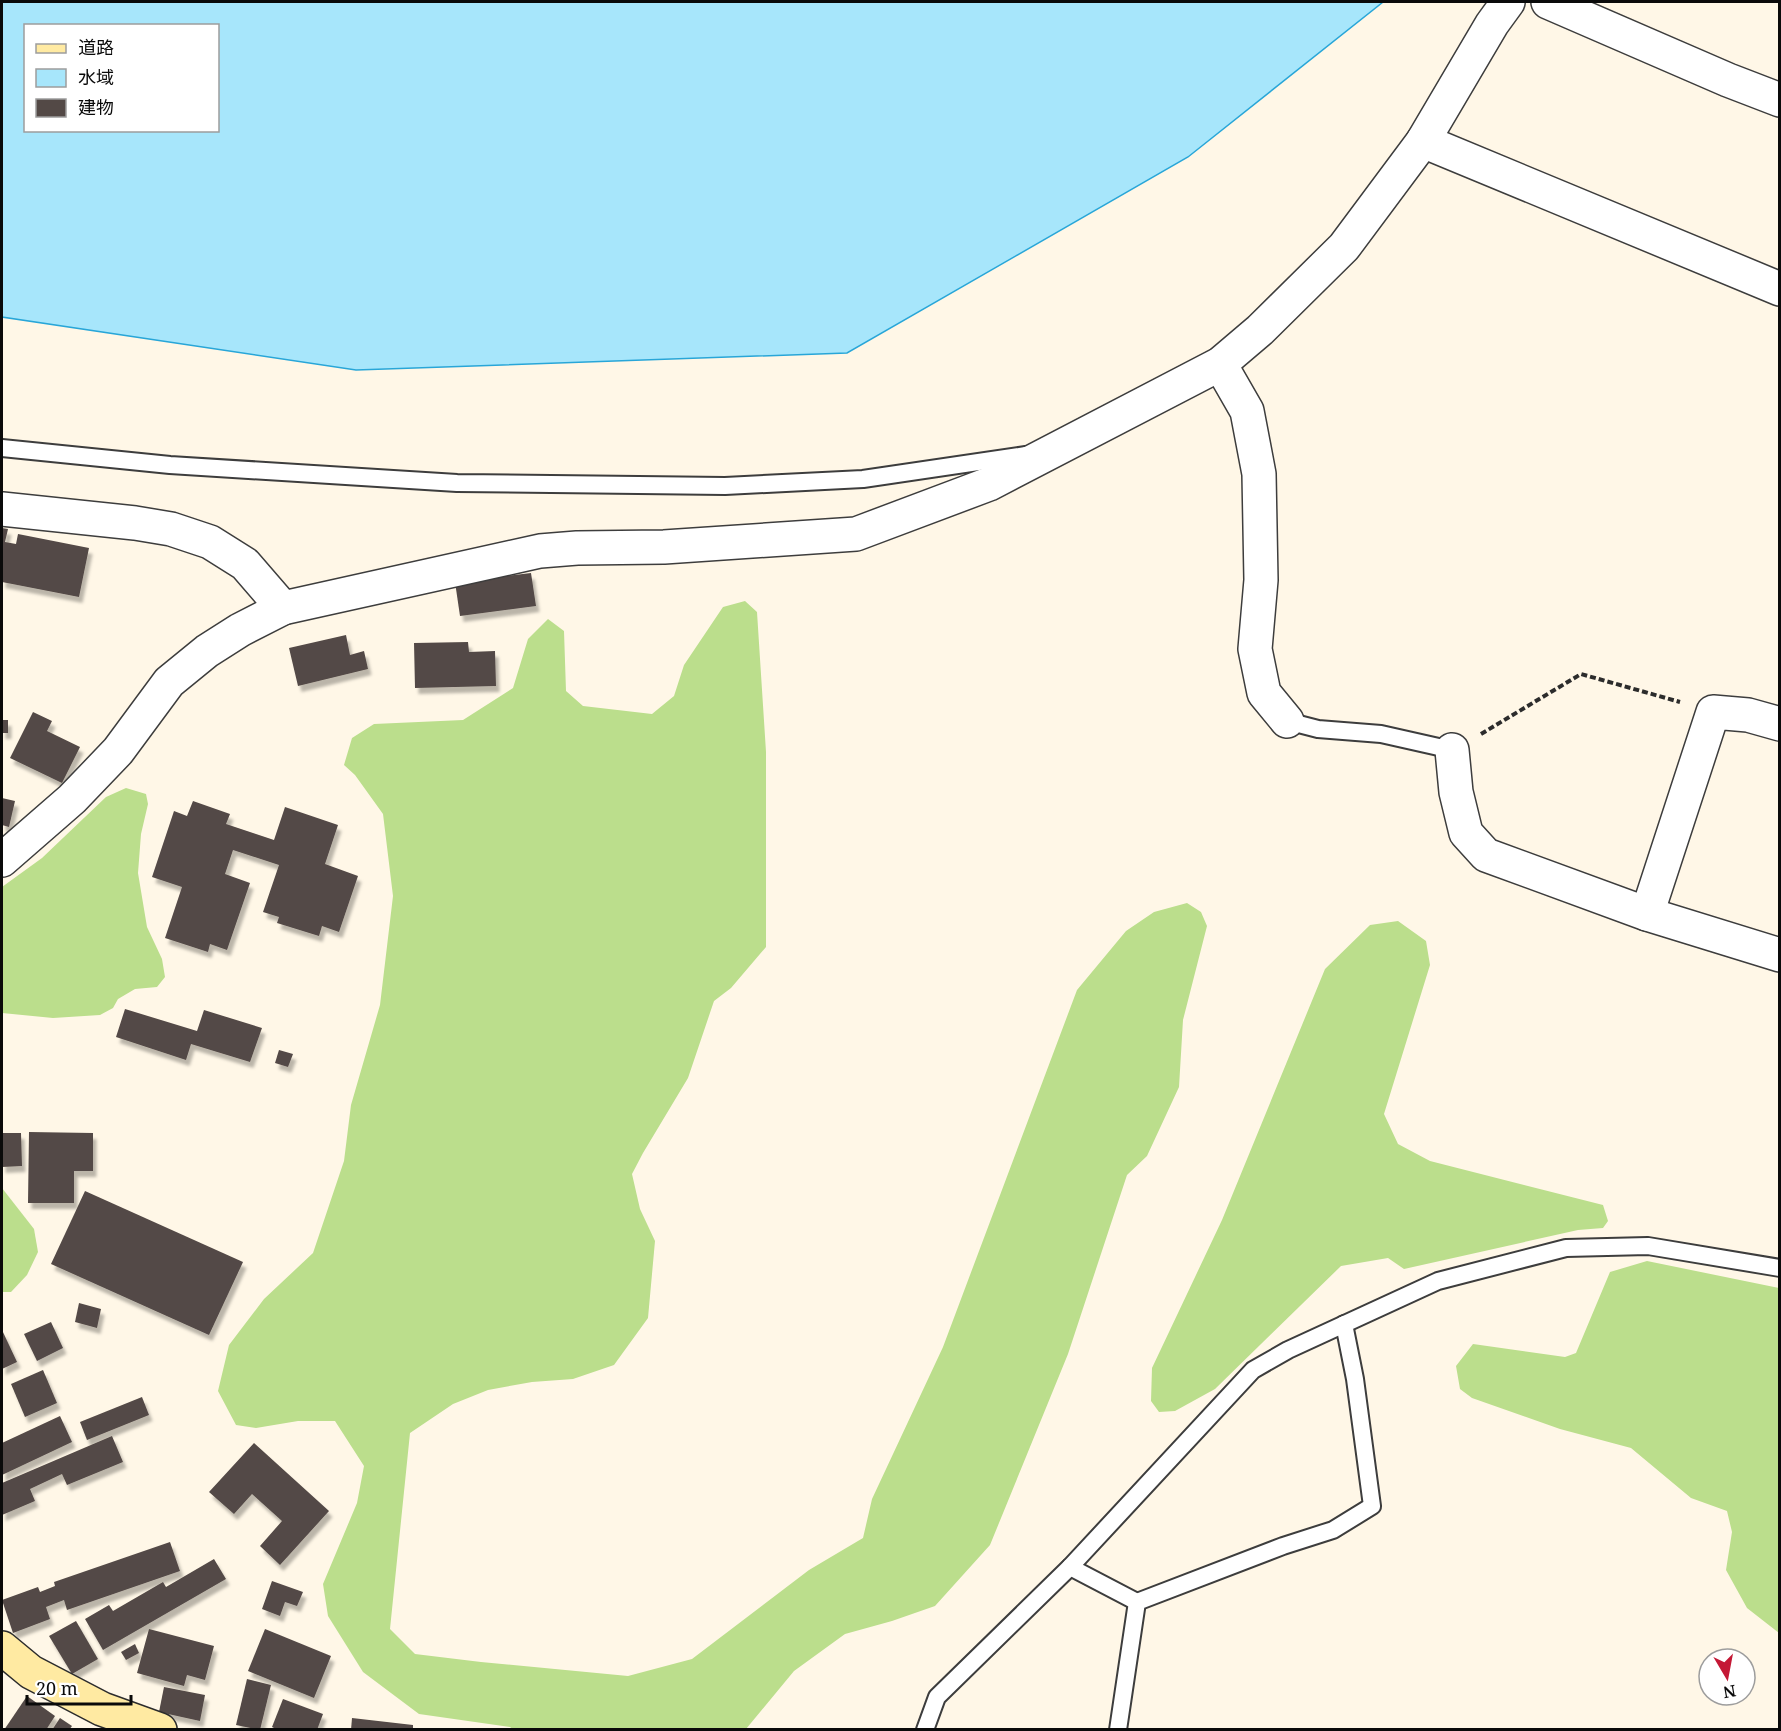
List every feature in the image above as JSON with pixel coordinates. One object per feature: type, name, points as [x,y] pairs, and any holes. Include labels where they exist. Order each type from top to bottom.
[{"type":"street","points":[[2,860],[72,799],[110,759],[169,682],[207,651],[240,630],[283,608],[540,551],[577,548],[664,547],[856,534],[989,484],[1220,364],[1260,330],[1344,247],[1423,141],[1492,24],[1508,2]]},
{"type":"street","points":[[1548,2],[1779,100]]},
{"type":"street","points":[[1423,141],[1779,289]]},
{"type":"street","points":[[1220,364],[1246,411],[1259,474],[1261,580],[1255,648],[1263,693],[1287,721]]},
{"type":"street","points":[[2,509],[153,526],[171,529],[210,542],[245,564],[283,608]]},
{"type":"street","points":[[1647,914],[1713,712],[1748,715],[1779,723]]},
{"type":"street","points":[[1452,750],[1456,792],[1466,833],[1486,855],[1647,914],[1779,955]]},
{"type":"street","points":[[2,1648],[31,1672],[92,1704],[160,1730]]},
{"type":"lane","points":[[2,448],[170,465],[457,483],[725,486],[863,479],[1053,450]]},
{"type":"lane","points":[[1287,721],[1318,729],[1381,734],[1452,750]]},
{"type":"lane","points":[[925,1730],[937,1697],[1070,1567],[1253,1370],[1288,1350],[1438,1281],[1566,1248],[1648,1246],[1779,1268]]},
{"type":"lane","points":[[1070,1567],[1137,1602],[1283,1546],[1333,1530],[1372,1506],[1355,1379],[1344,1324]]},
{"type":"lane","points":[[1118,1730],[1137,1602]]},
{"type":"path","points":[[1452,750],[1581,674],[1713,712]]},
{"type":"green space","points":[[745,601],[757,612],[766,752],[766,947],[731,988],[714,1001],[688,1078],[632,1174],[640,1209],[655,1241],[648,1318],[614,1365],[573,1379],[532,1382],[488,1390],[453,1404],[410,1433],[390,1629],[415,1654],[481,1662],[628,1676],[692,1659],[809,1570],[863,1538],[872,1499],[943,1347],[1077,990],[1126,931],[1154,912],[1187,903],[1201,912],[1207,926],[1183,1020],[1179,1087],[1147,1156],[1127,1175],[1068,1354],[990,1545],[935,1606],[845,1634],[794,1671],[746,1729],[514,1730],[510,1727],[419,1714],[363,1672],[328,1616],[323,1584],[357,1503],[364,1466],[335,1421],[298,1421],[256,1428],[236,1425],[218,1391],[229,1345],[264,1299],[313,1253],[344,1161],[351,1105],[380,1005],[393,896],[383,814],[355,775],[344,765],[352,738],[374,724],[463,720],[513,688],[528,639],[548,619],[564,631],[566,691],[583,706],[652,714],[674,696],[684,665],[723,607]]},
{"type":"green space","points":[[126,788],[146,794],[148,804],[141,834],[138,873],[147,927],[162,959],[165,977],[157,987],[135,989],[118,999],[113,1008],[100,1015],[53,1018],[2,1013],[2,887],[42,858],[106,797]]},
{"type":"green space","points":[[1398,921],[1426,941],[1430,965],[1384,1114],[1398,1144],[1430,1161],[1603,1205],[1608,1221],[1603,1228],[1578,1230],[1404,1269],[1388,1258],[1341,1266],[1215,1389],[1175,1411],[1159,1412],[1151,1401],[1152,1368],[1222,1220],[1325,969],[1370,925]]},
{"type":"green space","points":[[2,1188],[34,1229],[38,1252],[27,1275],[11,1292],[2,1292]]},
{"type":"green space","points":[[1647,1261],[1779,1288],[1779,1633],[1747,1608],[1726,1570],[1732,1532],[1727,1511],[1691,1498],[1631,1448],[1560,1429],[1472,1398],[1460,1389],[1456,1366],[1473,1344],[1565,1357],[1576,1353],[1610,1272]]},
{"type":"water","points":[[2,2],[1383,2],[1188,157],[847,353],[356,370],[2,317]]},
{"type":"building","points":[[2,528],[8,529],[5,542],[16,544],[18,534],[89,548],[79,597],[2,582]]},
{"type":"building","points":[[531,573],[536,606],[460,616],[455,582]]},
{"type":"building","points":[[346,635],[350,655],[364,651],[368,669],[298,686],[289,648]]},
{"type":"building","points":[[468,642],[469,652],[495,651],[496,686],[415,688],[414,643]]},
{"type":"building","points":[[33,712],[52,721],[47,731],[80,747],[62,783],[10,758]]},
{"type":"building","points":[[2,720],[8,720],[8,733],[2,733]]},
{"type":"building","points":[[2,798],[15,801],[9,827],[2,825]]},
{"type":"building","points":[[193,801],[230,814],[226,824],[274,840],[285,807],[338,825],[325,864],[358,876],[339,932],[322,926],[319,936],[277,923],[279,917],[263,912],[279,865],[233,850],[225,874],[250,883],[227,950],[210,944],[208,952],[165,938],[182,887],[152,877],[174,811],[187,816]]},
{"type":"building","points":[[125,1009],[197,1031],[204,1010],[262,1028],[250,1062],[191,1044],[186,1060],[116,1037]]},
{"type":"building","points":[[279,1050],[293,1054],[288,1067],[275,1063]]},
{"type":"building","points":[[29,1132],[93,1133],[93,1171],[74,1171],[74,1203],[28,1203]]},
{"type":"building","points":[[2,1133],[21,1133],[22,1166],[2,1167]]},
{"type":"building","points":[[85,1191],[243,1262],[209,1335],[51,1264]]},
{"type":"building","points":[[79,1303],[101,1309],[97,1328],[75,1322]]},
{"type":"building","points":[[51,1322],[63,1348],[37,1361],[24,1334]]},
{"type":"building","points":[[2,1330],[17,1362],[2,1369]]},
{"type":"building","points":[[43,1370],[57,1403],[25,1417],[11,1384]]},
{"type":"building","points":[[142,1397],[149,1415],[87,1440],[80,1422]]},
{"type":"building","points":[[60,1416],[72,1442],[2,1475],[2,1443]]},
{"type":"building","points":[[112,1436],[123,1462],[67,1485],[62,1474],[30,1489],[35,1501],[2,1515],[2,1483]]},
{"type":"building","points":[[254,1443],[329,1511],[280,1565],[260,1546],[282,1521],[252,1494],[234,1514],[209,1492]]},
{"type":"building","points":[[170,1542],[180,1571],[67,1610],[64,1600],[46,1607],[50,1619],[13,1633],[2,1600],[38,1587],[40,1592],[55,1586],[54,1582]]},
{"type":"building","points":[[214,1559],[226,1579],[103,1650],[85,1619],[109,1605],[113,1611],[163,1582],[166,1587]]},
{"type":"building","points":[[272,1581],[303,1592],[297,1606],[285,1602],[280,1616],[262,1609]]},
{"type":"building","points":[[76,1621],[98,1659],[72,1674],[49,1636]]},
{"type":"building","points":[[149,1629],[214,1646],[205,1680],[187,1675],[184,1686],[137,1673]]},
{"type":"building","points":[[265,1629],[331,1656],[314,1698],[248,1671]]},
{"type":"building","points":[[135,1644],[139,1653],[126,1660],[121,1652]]},
{"type":"building","points":[[247,1679],[271,1685],[260,1730],[236,1725]]},
{"type":"building","points":[[164,1687],[205,1695],[200,1721],[159,1712]]},
{"type":"building","points":[[27,1696],[55,1716],[46,1730],[4,1730]]},
{"type":"building","points":[[283,1699],[323,1714],[317,1730],[278,1730],[272,1727]]},
{"type":"building","points":[[60,1718],[72,1726],[69,1730],[52,1730]]},
{"type":"building","points":[[352,1718],[413,1725],[413,1730],[351,1730]]}]
